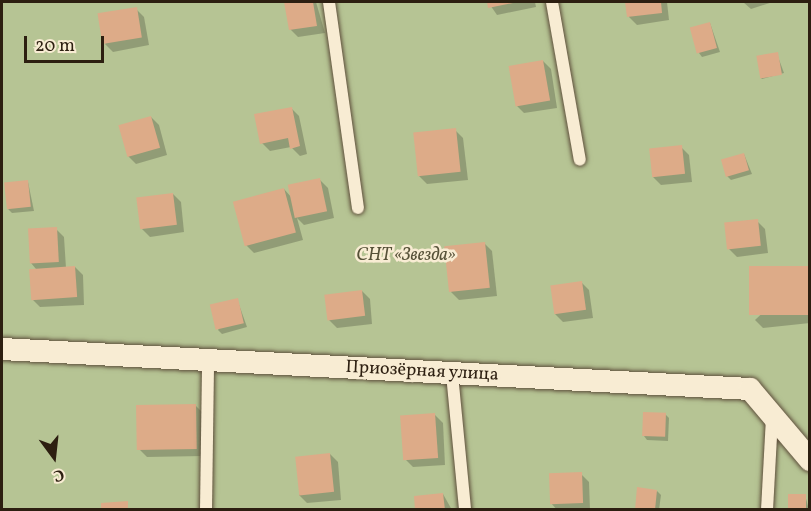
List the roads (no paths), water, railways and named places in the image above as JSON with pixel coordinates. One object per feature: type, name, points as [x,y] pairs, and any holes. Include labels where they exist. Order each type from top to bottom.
[{"type":"street","name":"Приозёрная улица","points":[[2,349],[750,389],[810,460]]},
{"type":"lane","points":[[329,2],[358,208]]},
{"type":"lane","points":[[552,2],[580,160]]},
{"type":"lane","points":[[206,510],[208,361]]},
{"type":"lane","points":[[452,374],[465,510]]},
{"type":"lane","points":[[767,510],[772,415]]},
{"type":"park label","name":"СНТ «Звезда»","points":[[406,256]]}]
